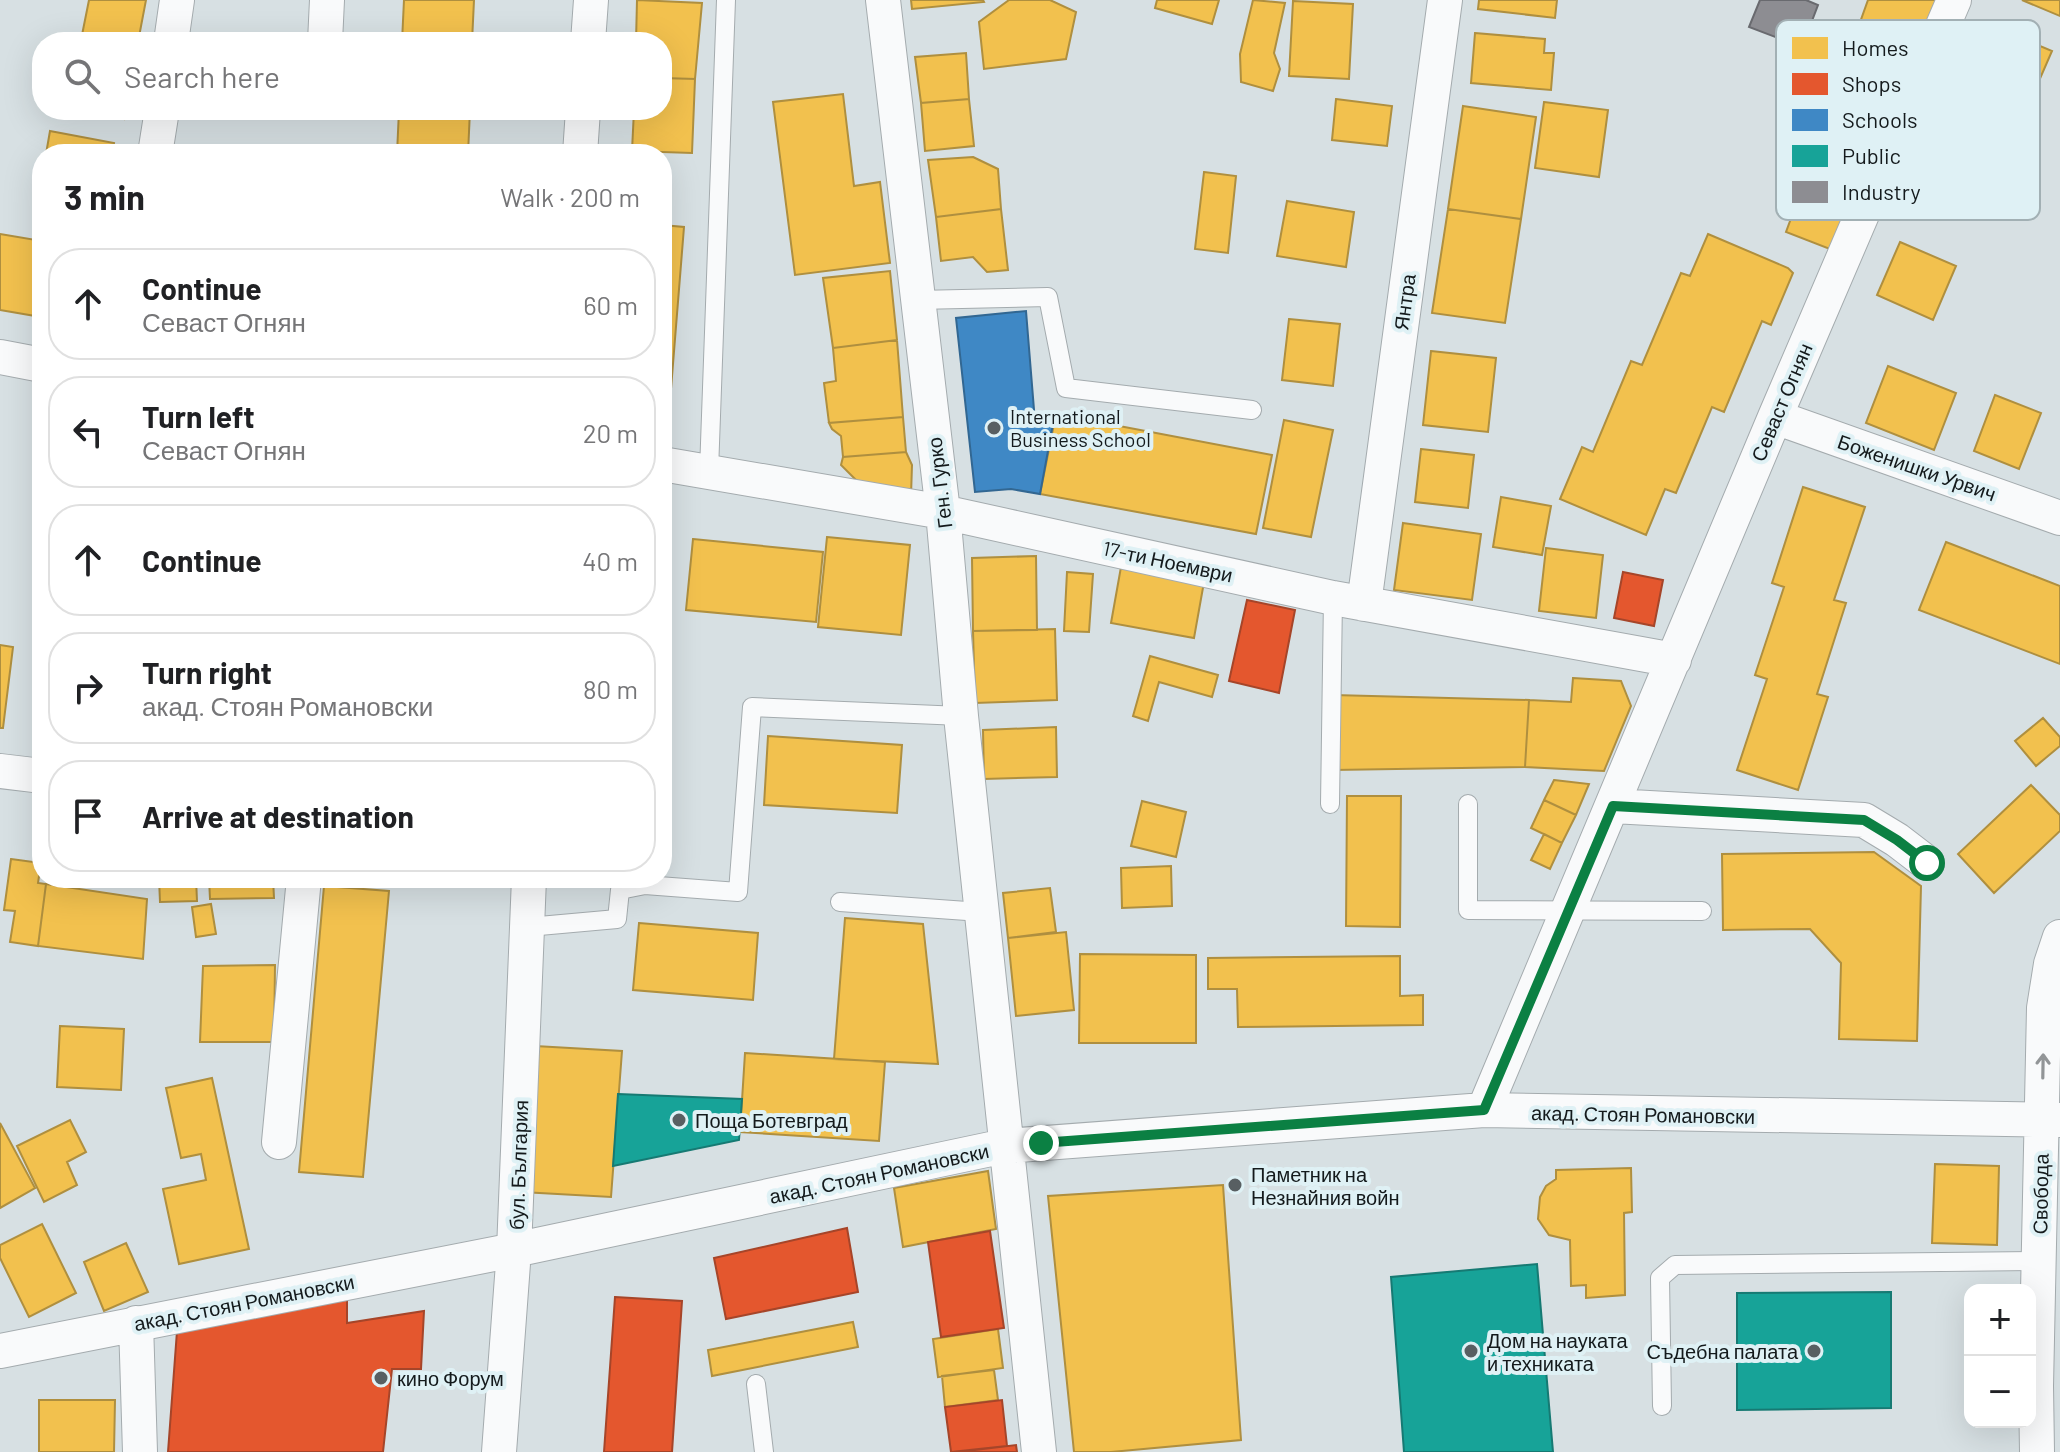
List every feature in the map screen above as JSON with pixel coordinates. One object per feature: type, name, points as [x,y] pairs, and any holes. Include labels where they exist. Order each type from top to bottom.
[{"type":"street","points":[[172,32],[177,0]]},
{"type":"street","points":[[325,32],[327,0]]},
{"type":"street","points":[[589,32],[591,0]]},
{"type":"street","name":"Ген. Гурко","points":[[883,0],[943,512],[981,912],[1039,1452]]},
{"type":"street","name":"Янтра","points":[[1348,601],[1445,0]]},
{"type":"street","name":"Севаст Огнян","points":[[1945,20],[1954,0]]},
{"type":"street","points":[[157,144],[160,120]]},
{"type":"street","points":[[581,144],[582,120]]},
{"type":"street","name":"Севаст Огнян","points":[[1484,1110],[1860,220]]},
{"type":"street","points":[[0,357],[32,363]]},
{"type":"street","name":"Боженишки Урвич","points":[[1775,417],[2060,518]]},
{"type":"street","name":"17-ти Ноември","points":[[672,465],[943,512],[1348,601],[1674,660]]},
{"type":"street","points":[[0,771],[32,775]]},
{"type":"street","points":[[1613,806],[1864,820],[1927,863]]},
{"type":"street","points":[[279,1142],[303,888]]},
{"type":"street","name":"бул. България","points":[[499,1452],[514,1250],[529,888]]},
{"type":"street","name":"Свобода","points":[[2037,1452],[2048,1386],[2039,1261],[2051,1120],[2044,1008],[2051,964],[2060,937]]},
{"type":"street","name":"акад. Стоян Романовски","points":[[4,1342],[136,1323],[514,1250],[1005,1146],[1484,1110],[2051,1120]]},
{"type":"street","points":[[136,1323],[140,1452]]},
{"type":"lane","points":[[709,471],[726,0]]},
{"type":"lane","points":[[917,300],[1048,297],[1066,388],[1252,410]]},
{"type":"lane","points":[[1330,804],[1348,601]]},
{"type":"lane","points":[[672,887],[738,892],[752,707],[961,716]]},
{"type":"lane","points":[[1468,804],[1468,910],[1702,911]]},
{"type":"lane","points":[[528,927],[617,919],[620,890],[630,888]]},
{"type":"lane","points":[[840,902],[981,912]]},
{"type":"lane","points":[[1662,1406],[1660,1278],[1675,1265],[2039,1261]]},
{"type":"lane","points":[[756,1384],[764,1452]]},
{"type":"building: Homes","points":[[89,0],[146,0],[140,32],[83,32]]},
{"type":"building: Homes","points":[[404,0],[474,0],[472,32],[402,32]]},
{"type":"building: Homes","points":[[637,0],[702,3],[695,79],[672,78],[672,32],[636,32]]},
{"type":"building: Homes","points":[[911,0],[983,0],[984,2],[912,9]]},
{"type":"building: Homes","points":[[1009,0],[1050,0],[1076,12],[1066,59],[984,69],[979,22]]},
{"type":"building: Homes","points":[[1157,0],[1219,0],[1212,24],[1155,8]]},
{"type":"building: Homes","points":[[1253,0],[1285,3],[1274,53],[1280,69],[1273,91],[1241,82],[1240,54]]},
{"type":"building: Homes","points":[[1479,0],[1557,0],[1555,18],[1478,9]]},
{"type":"building: Homes","points":[[1868,0],[1937,0],[1930,20],[1861,20]]},
{"type":"building: Homes","points":[[2022,0],[2060,0],[2060,16]]},
{"type":"building: Homes","points":[[1293,1],[1353,4],[1349,79],[1289,76]]},
{"type":"building: Homes","points":[[1475,33],[1545,39],[1544,53],[1554,53],[1551,90],[1471,83]]},
{"type":"building: Homes","points":[[2040,46],[2052,51],[2040,79]]},
{"type":"building: Homes","points":[[966,53],[969,99],[921,103],[915,57]]},
{"type":"building: Homes","points":[[672,78],[695,79],[692,153],[672,152],[672,144],[632,144],[634,120],[672,120]]},
{"type":"building: Homes","points":[[843,94],[854,186],[880,182],[890,263],[795,275],[773,102]]},
{"type":"building: Homes","points":[[969,99],[974,146],[925,151],[921,103]]},
{"type":"building: Homes","points":[[1336,99],[1392,106],[1387,146],[1332,140]]},
{"type":"building: Homes","points":[[1544,102],[1608,110],[1599,177],[1535,168]]},
{"type":"building: Homes","points":[[1463,106],[1536,117],[1521,219],[1448,209]]},
{"type":"building: Homes","points":[[399,120],[470,120],[468,144],[397,144]]},
{"type":"building: Homes","points":[[50,131],[114,143],[114,144],[48,144]]},
{"type":"building: Homes","points":[[973,157],[998,169],[1001,209],[936,217],[928,160]]},
{"type":"building: Homes","points":[[1204,172],[1236,176],[1228,253],[1195,249]]},
{"type":"building: Homes","points":[[1287,201],[1354,212],[1346,267],[1277,256]]},
{"type":"building: Homes","points":[[1001,209],[1008,270],[987,272],[973,257],[941,261],[936,217]]},
{"type":"building: Homes","points":[[1448,209],[1521,219],[1505,323],[1432,313]]},
{"type":"building: Homes","points":[[1790,220],[1847,220],[1835,251],[1786,232]]},
{"type":"building: Homes","points":[[672,226],[684,227],[672,376]]},
{"type":"building: Homes","points":[[0,234],[32,239],[32,315],[0,310]]},
{"type":"building: Homes","points":[[1708,234],[1788,268],[1793,273],[1771,325],[1762,321],[1724,412],[1712,407],[1676,493],[1665,489],[1646,535],[1560,499],[1582,447],[1593,452],[1631,361],[1642,365],[1681,273],[1690,276]]},
{"type":"building: Homes","points":[[1900,242],[1956,266],[1933,320],[1877,295]]},
{"type":"building: Homes","points":[[890,271],[897,340],[833,348],[823,278]]},
{"type":"building: Homes","points":[[1289,319],[1340,324],[1333,386],[1282,380]]},
{"type":"building: Homes","points":[[897,340],[903,417],[829,423],[824,383],[836,381],[833,348]]},
{"type":"building: Homes","points":[[1431,351],[1496,358],[1488,432],[1423,425]]},
{"type":"building: Homes","points":[[1888,366],[1956,393],[1934,450],[1866,423]]},
{"type":"building: Homes","points":[[1995,395],[2041,413],[2019,469],[1974,451]]},
{"type":"building: Homes","points":[[1056,414],[1272,455],[1256,534],[1040,494]]},
{"type":"building: Homes","points":[[903,417],[906,452],[843,457],[841,436],[829,423]]},
{"type":"building: Homes","points":[[1284,420],[1333,430],[1311,537],[1263,528]]},
{"type":"building: Homes","points":[[1421,449],[1474,455],[1468,508],[1415,502]]},
{"type":"building: Homes","points":[[906,452],[912,465],[911,496],[871,495],[841,465],[843,457]]},
{"type":"building: Homes","points":[[1803,487],[1865,507],[1834,600],[1846,603],[1817,694],[1828,697],[1798,790],[1737,770],[1767,679],[1755,675],[1784,587],[1772,583]]},
{"type":"building: Homes","points":[[1501,497],[1551,506],[1542,555],[1493,547]]},
{"type":"building: Homes","points":[[1403,523],[1481,534],[1472,600],[1394,590]]},
{"type":"building: Homes","points":[[827,537],[910,545],[901,635],[818,627]]},
{"type":"building: Homes","points":[[693,539],[823,552],[816,622],[686,610]]},
{"type":"building: Homes","points":[[1946,542],[2060,586],[2060,664],[1919,610]]},
{"type":"building: Homes","points":[[1546,548],[1603,555],[1596,618],[1539,611]]},
{"type":"building: Homes","points":[[1036,556],[1037,630],[973,631],[972,558]]},
{"type":"building: Homes","points":[[1121,567],[1204,582],[1194,638],[1111,623]]},
{"type":"building: Homes","points":[[1067,572],[1093,574],[1089,632],[1064,631]]},
{"type":"building: Homes","points":[[1055,629],[1057,700],[975,703],[973,631]]},
{"type":"building: Homes","points":[[0,645],[13,647],[3,728],[0,728]]},
{"type":"building: Homes","points":[[1150,656],[1218,675],[1212,697],[1159,682],[1148,721],[1133,716]]},
{"type":"building: Homes","points":[[1573,678],[1621,681],[1631,706],[1604,771],[1525,767],[1529,700],[1571,702]]},
{"type":"building: Homes","points":[[1333,695],[1529,700],[1525,767],[1333,770]]},
{"type":"building: Homes","points":[[2043,718],[2060,737],[2060,746],[2036,766],[2015,741]]},
{"type":"building: Homes","points":[[1056,727],[1057,777],[984,779],[983,730]]},
{"type":"building: Homes","points":[[768,736],[902,745],[897,813],[764,805]]},
{"type":"building: Homes","points":[[1554,780],[1589,784],[1576,815],[1544,800]]},
{"type":"building: Homes","points":[[2031,785],[2060,815],[2060,831],[1994,893],[1958,854]]},
{"type":"building: Homes","points":[[1347,796],[1401,796],[1400,927],[1346,926]]},
{"type":"building: Homes","points":[[1544,800],[1576,815],[1562,843],[1531,828]]},
{"type":"building: Homes","points":[[1142,801],[1186,812],[1176,857],[1131,846]]},
{"type":"building: Homes","points":[[1544,834],[1562,843],[1550,869],[1531,860]]},
{"type":"building: Homes","points":[[1874,852],[1921,886],[1917,1041],[1839,1039],[1841,963],[1810,929],[1723,930],[1722,854]]},
{"type":"building: Homes","points":[[11,859],[32,862],[32,888],[45,888],[38,946],[10,942],[15,911],[4,910]]},
{"type":"building: Homes","points":[[1171,866],[1172,906],[1122,908],[1121,868]]},
{"type":"building: Homes","points":[[45,888],[73,888],[147,899],[143,959],[38,946]]},
{"type":"building: Homes","points":[[159,888],[196,888],[197,901],[160,902]]},
{"type":"building: Homes","points":[[209,888],[274,888],[274,898],[210,899]]},
{"type":"building: Homes","points":[[324,888],[389,891],[363,1177],[299,1172]]},
{"type":"building: Homes","points":[[1050,888],[1056,932],[1008,938],[1003,893]]},
{"type":"building: Homes","points":[[211,904],[216,934],[196,937],[192,907]]},
{"type":"building: Homes","points":[[845,918],[923,924],[938,1064],[834,1059]]},
{"type":"building: Homes","points":[[639,923],[758,933],[753,1000],[633,990]]},
{"type":"building: Homes","points":[[1066,932],[1074,1010],[1016,1016],[1008,938]]},
{"type":"building: Homes","points":[[1080,954],[1196,955],[1196,1043],[1079,1043]]},
{"type":"building: Homes","points":[[1400,956],[1400,996],[1423,995],[1423,1025],[1238,1027],[1237,989],[1208,989],[1208,958]]},
{"type":"building: Homes","points":[[275,965],[274,1042],[200,1042],[203,966]]},
{"type":"building: Homes","points":[[60,1026],[124,1029],[121,1090],[57,1087]]},
{"type":"building: Homes","points":[[535,1046],[622,1051],[611,1197],[522,1192]]},
{"type":"building: Homes","points":[[745,1053],[885,1062],[879,1141],[740,1132]]},
{"type":"building: Homes","points":[[212,1078],[249,1249],[179,1264],[163,1189],[206,1180],[201,1154],[181,1158],[166,1088]]},
{"type":"building: Homes","points":[[70,1120],[86,1152],[67,1162],[77,1185],[44,1202],[17,1146]]},
{"type":"building: Homes","points":[[0,1123],[35,1188],[0,1208]]},
{"type":"building: Homes","points":[[1935,1164],[1999,1166],[1997,1245],[1932,1243]]},
{"type":"building: Homes","points":[[1631,1168],[1632,1212],[1624,1213],[1625,1295],[1586,1298],[1586,1285],[1571,1286],[1570,1240],[1549,1235],[1538,1219],[1540,1197],[1546,1186],[1556,1179],[1556,1170]]},
{"type":"building: Homes","points":[[988,1171],[996,1229],[903,1247],[894,1188]]},
{"type":"building: Homes","points":[[1223,1185],[1241,1440],[1111,1452],[1074,1452],[1048,1196]]},
{"type":"building: Homes","points":[[42,1224],[76,1293],[29,1317],[0,1258],[0,1245]]},
{"type":"building: Homes","points":[[126,1243],[148,1292],[104,1311],[84,1262]]},
{"type":"building: Homes","points":[[853,1322],[858,1347],[712,1376],[708,1350]]},
{"type":"building: Homes","points":[[998,1329],[1003,1368],[938,1377],[933,1339]]},
{"type":"building: Homes","points":[[994,1370],[998,1400],[945,1407],[942,1376]]},
{"type":"building: Homes","points":[[39,1400],[115,1400],[114,1452],[39,1452]]},
{"type":"building: Shops","points":[[1623,572],[1663,580],[1654,626],[1614,618]]},
{"type":"building: Shops","points":[[1247,600],[1295,610],[1279,693],[1229,681]]},
{"type":"building: Shops","points":[[847,1228],[858,1292],[726,1319],[714,1258]]},
{"type":"building: Shops","points":[[990,1231],[1004,1328],[941,1337],[928,1242]]},
{"type":"building: Shops","points":[[615,1297],[682,1301],[672,1452],[604,1452]]},
{"type":"building: Shops","points":[[347,1299],[347,1323],[424,1311],[421,1369],[392,1369],[383,1452],[168,1452],[177,1331]]},
{"type":"building: Shops","points":[[1002,1400],[1007,1446],[951,1452],[945,1407]]},
{"type":"building: Shops","points":[[1016,1445],[1017,1452],[958,1452]]},
{"type":"building: Schools","points":[[1026,311],[1035,422],[1053,424],[1040,494],[1011,489],[975,492],[956,318]]},
{"type":"building: Public","name":"Поща Ботевград","points":[[618,1094],[742,1099],[739,1140],[613,1166]]},
{"type":"building: Public","name":"Дом на науката и техниката","points":[[1537,1264],[1553,1452],[1404,1452],[1391,1277]]},
{"type":"building: Public","name":"Съдебна палата","points":[[1891,1292],[1891,1408],[1737,1410],[1737,1293]]},
{"type":"building: Industry","points":[[1760,0],[1806,0],[1818,5],[1812,20],[1776,20],[1776,37],[1749,27]]},
{"type":"place","name":"International Business School","points":[[994,428]]},
{"type":"place","name":"Поща Ботевград","points":[[679,1120]]},
{"type":"place","name":"Паметник на Незнайния войн","points":[[1235,1185]]},
{"type":"place","name":"Дом на науката и техниката","points":[[1471,1351]]},
{"type":"place","name":"Съдебна палата","points":[[1814,1351]]},
{"type":"place","name":"кино Форум","points":[[381,1378]]},
{"type":"route","points":[[1041,1143],[1484,1110],[1613,806],[1864,820],[1927,863]]}]
